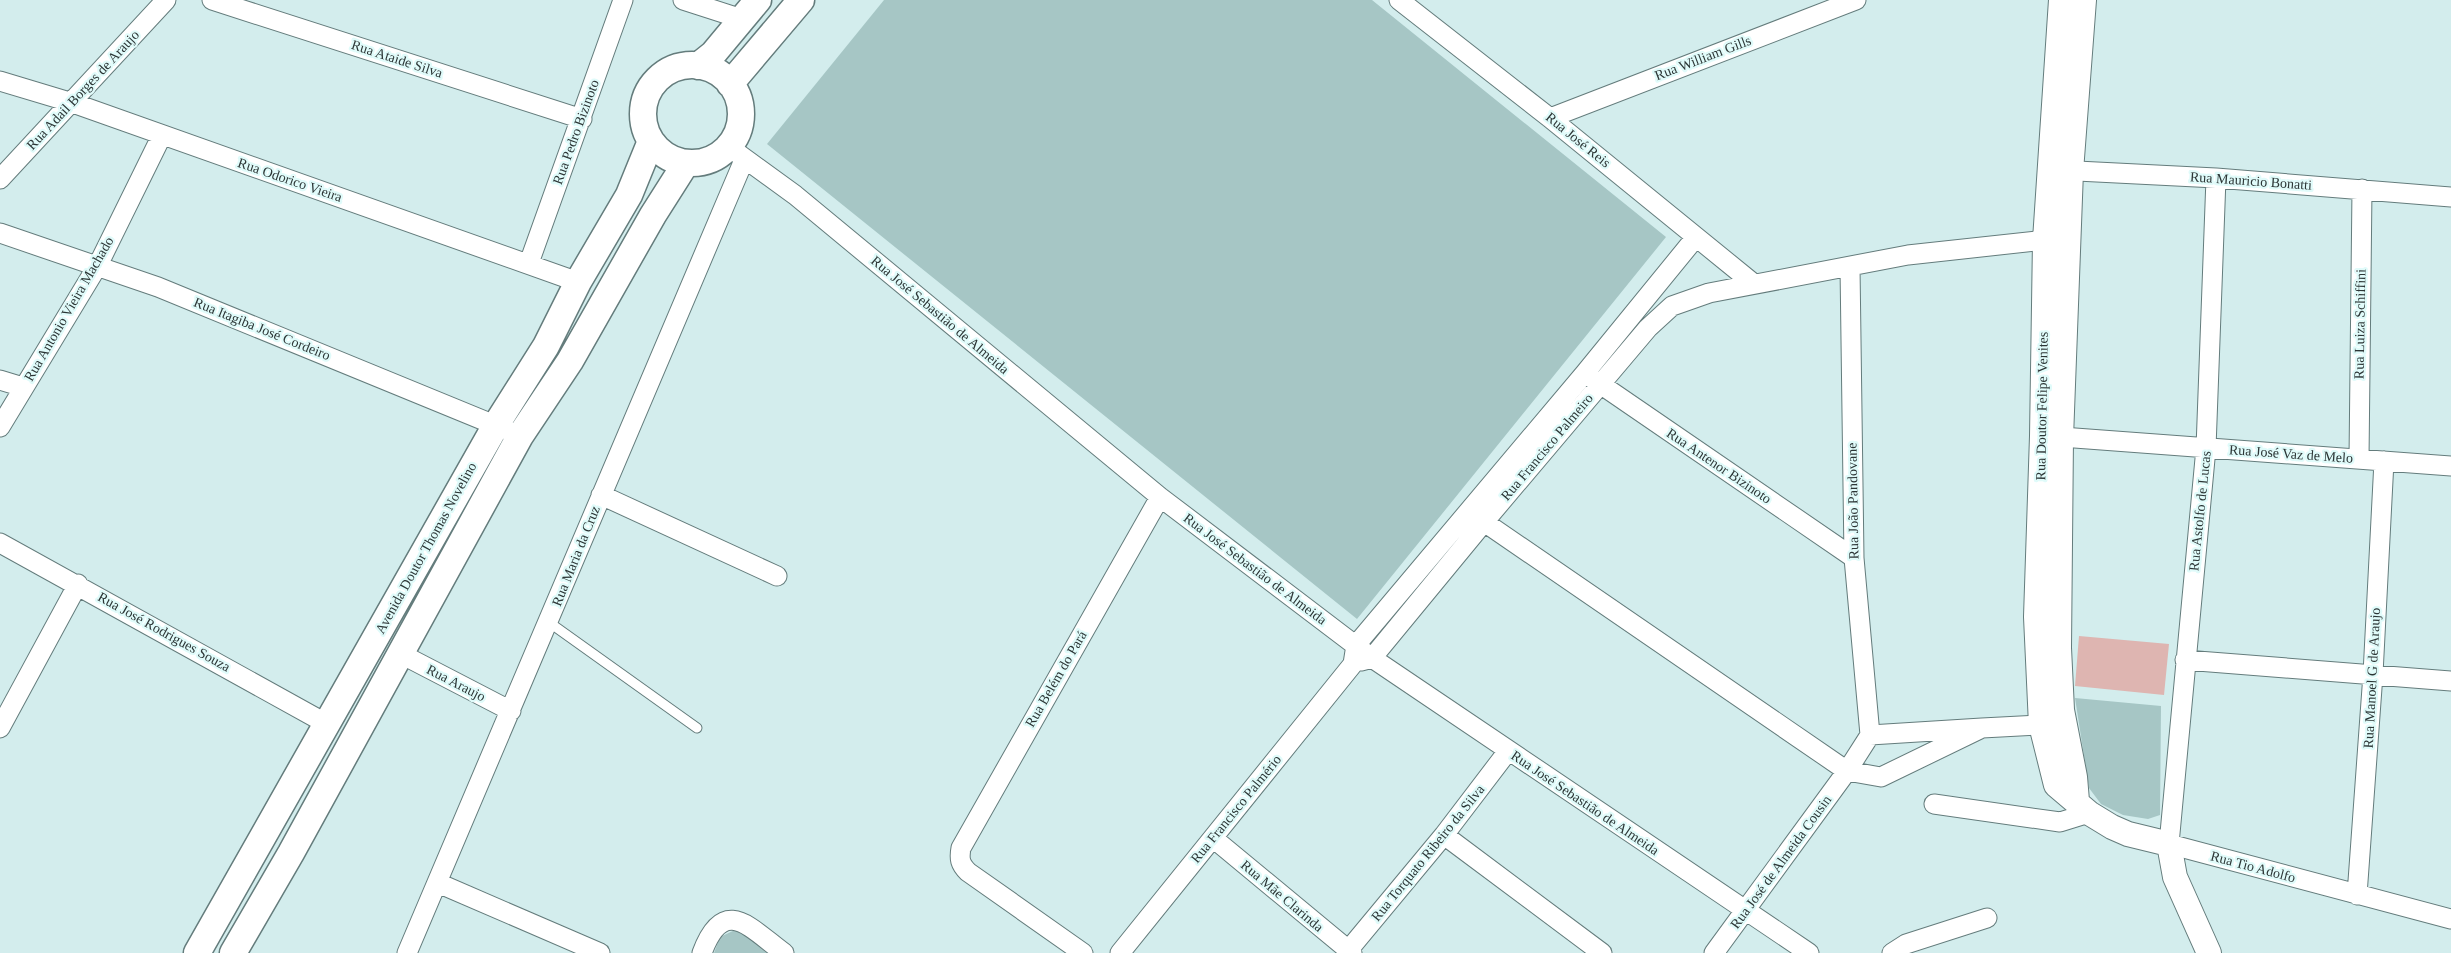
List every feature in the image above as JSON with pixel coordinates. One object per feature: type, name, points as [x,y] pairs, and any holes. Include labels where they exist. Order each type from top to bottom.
[{"type":"main road","points":[[730,84],[801,0]]},
{"type":"main road","points":[[698,66],[713,54],[750,9]]},
{"type":"main road","points":[[682,66],[698,66],[721,75],[730,84],[738,96],[741,109],[741,123],[736,136],[737,153],[716,157],[702,163],[686,163],[672,159],[660,152],[651,141],[644,127],[643,111],[647,95],[655,82],[667,72],[682,66]]},
{"type":"main road","name":"Avenida Doutor Thomas Novelino","points":[[197,953],[496,425],[546,346],[578,282],[629,195],[651,141]]},
{"type":"main road","name":"Avenida Doutor Thomas Novelino","points":[[233,953],[401,654],[520,436],[570,361],[653,215],[686,163]]},
{"type":"street","name":"Rua Adail Borges de Araujo","points":[[0,179],[73,103],[166,0]]},
{"type":"street","name":"Rua Ataide Silva","points":[[212,0],[582,119]]},
{"type":"street","name":"Rua Pedro Bizinoto","points":[[529,263],[582,119],[622,0]]},
{"type":"street","points":[[683,0],[750,9]]},
{"type":"street","name":"Rua José Reis","points":[[1399,0],[1550,118],[1754,284]]},
{"type":"street","name":"Rua William Gills","points":[[1550,118],[1817,7],[1856,0]]},
{"type":"street","name":"Rua Doutor Felipe Venites","points":[[2061,0],[2061,170],[2052,437],[2036,617],[2041,724],[2056,785],[2083,807],[2128,834],[2169,844]]},
{"type":"street","name":"Rua Doutor Felipe Venites","points":[[2083,807],[2062,710],[2044,240],[2061,170],[2084,0]]},
{"type":"street","name":"Rua Odorico Vieira","points":[[0,81],[73,103],[162,136],[529,263],[578,282]]},
{"type":"street","name":"Rua Antonio Vieira Machado","points":[[0,427],[98,264],[162,136]]},
{"type":"street","name":"Rua Maria da Cruz","points":[[407,953],[550,623],[737,153]]},
{"type":"street","name":"Rua José Sebastião de Almeida","points":[[737,153],[795,195],[1160,497],[1354,654],[1372,658],[1809,953]]},
{"type":"street","name":"Rua Mauricio Bonatti","points":[[2061,170],[2216,178],[2451,197]]},
{"type":"street","name":"Rua Astolfo de Lucas","points":[[2169,844],[2206,448],[2216,178]]},
{"type":"street","name":"Rua Luiza Schiffini","points":[[2359,459],[2362,189]]},
{"type":"street","name":"Rua Itagiba José Cordeiro","points":[[0,233],[98,264],[158,287],[520,436]]},
{"type":"street","name":"Rua Francisco Palmeiro","points":[[1372,658],[1413,610],[1476,517],[1585,373],[1696,237]]},
{"type":"street","name":"Rua Francisco Palmeiro","points":[[1354,654],[1476,517],[1600,385],[1648,328],[1672,306],[1709,293],[1917,254],[2044,240]]},
{"type":"street","name":"Rua João Pandovane","points":[[1850,267],[1854,558],[1870,735]]},
{"type":"street","points":[[1654,289],[1672,306]]},
{"type":"street","name":"Rua Antenor Bizinoto","points":[[1585,373],[1854,558]]},
{"type":"street","points":[[0,380],[23,387]]},
{"type":"street","name":"Rua José Vaz de Melo","points":[[2052,437],[2451,466]]},
{"type":"street","name":"Rua Manoel G de Araujo","points":[[2358,895],[2373,674],[2384,461]]},
{"type":"street","points":[[601,495],[777,576]]},
{"type":"street","name":"Rua Belém do Pará","points":[[1083,953],[968,872],[961,864],[961,848],[1160,497]]},
{"type":"street","points":[[1476,517],[1847,771],[1881,777],[1982,728]]},
{"type":"street","name":"Rua José Rodrigues Souza","points":[[0,543],[78,584],[327,724]]},
{"type":"street","points":[[0,728],[78,584]]},
{"type":"street","name":"Rua Araujo","points":[[401,654],[511,711]]},
{"type":"street","name":"Rua Francisco Palmério","points":[[1120,953],[1213,838],[1354,654]]},
{"type":"street","points":[[2186,660],[2451,681]]},
{"type":"street","points":[[1870,735],[2041,724]]},
{"type":"street","name":"Rua José de Almeida Cousin","points":[[1714,953],[1746,912],[1847,771],[1870,735]]},
{"type":"street","name":"Rua Torquato Ribeiro da Silva","points":[[1349,952],[1444,835],[1508,751]]},
{"type":"street","points":[[1934,804],[2060,822],[2083,807]]},
{"type":"street","points":[[1444,835],[1602,953]]},
{"type":"street","name":"Rua Mãe Clarinda","points":[[1213,838],[1349,952]]},
{"type":"street","points":[[2169,844],[2174,877],[2209,953]]},
{"type":"street","name":"Rua Tio Adolfo","points":[[2169,844],[2451,920]]},
{"type":"street","points":[[438,883],[600,953]]},
{"type":"street","points":[[1892,953],[1906,944],[1987,918]]},
{"type":"street","points":[[702,953],[708,935],[718,924],[735,920],[744,923],[784,953]]},
{"type":"lane","points":[[550,623],[697,728]]},
{"type":"green space","points":[[884,0],[1372,0],[1666,237],[1357,619],[767,144]]},
{"type":"green space","points":[[2075,698],[2161,706],[2160,815],[2148,819],[2123,815],[2101,804],[2089,788]]},
{"type":"green space","points":[[737,929],[771,953],[714,953],[720,937]]},
{"type":"building","points":[[2079,636],[2169,644],[2164,695],[2075,686]]}]
